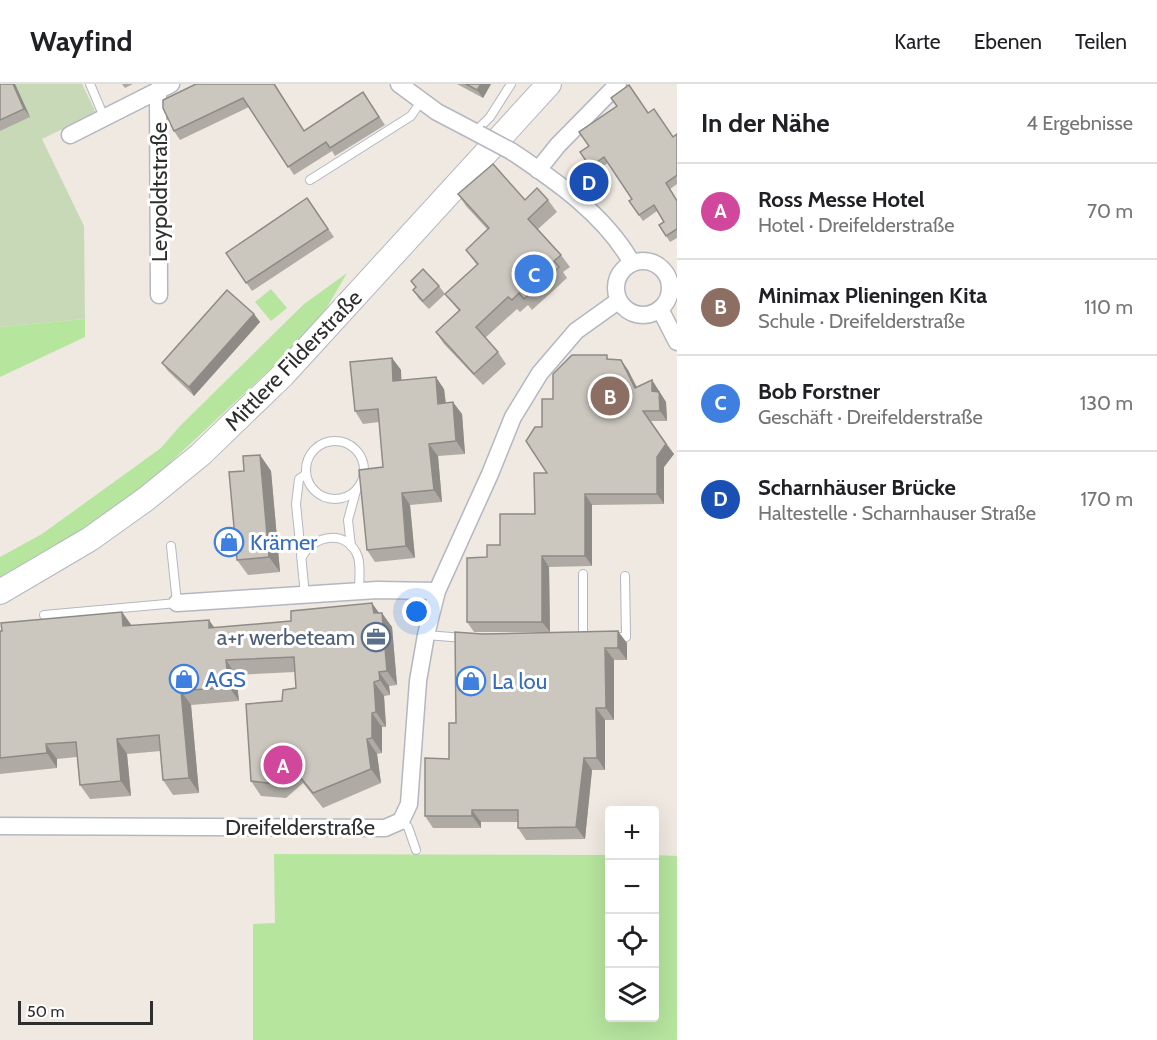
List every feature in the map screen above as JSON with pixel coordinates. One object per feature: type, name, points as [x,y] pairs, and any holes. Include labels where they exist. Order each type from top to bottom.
[{"type":"main road","name":"Mittlere Filderstraße","points":[[0,592],[90,539],[146,499],[200,455],[283,375],[549,84]]},
{"type":"street","points":[[399,84],[452,120],[511,152],[538,170],[577,200],[620,244],[632,262]]},
{"type":"street","points":[[538,170],[558,145],[618,84]]},
{"type":"street","name":"Leypoldtstraße","points":[[70,135],[164,87],[159,294]]},
{"type":"street","points":[[645,261],[658,265],[672,274],[667,300],[660,309],[649,315],[637,315],[626,310],[618,301],[615,286],[620,272],[632,262],[645,261]]},
{"type":"street","name":"Dreifelderstraße","points":[[0,826],[385,828],[401,821],[409,804],[418,681],[437,591],[513,417],[540,373],[576,332],[618,301]]},
{"type":"street","points":[[660,309],[677,342]]},
{"type":"street","points":[[177,603],[359,591],[437,591]]},
{"type":"lane","points":[[90,84],[105,117]]},
{"type":"lane","points":[[477,133],[511,84]]},
{"type":"lane","points":[[310,180],[411,116],[422,100]]},
{"type":"lane","points":[[356,489],[342,498],[326,497],[312,488],[306,474],[306,467],[315,448],[330,441],[341,441],[356,449],[363,464],[364,475],[356,489],[348,520],[351,546],[359,560],[359,591]]},
{"type":"lane","points":[[305,595],[296,504],[299,479],[306,474]]},
{"type":"lane","points":[[302,559],[311,545],[320,539],[336,538],[351,546]]},
{"type":"lane","points":[[44,615],[177,603],[171,546]]},
{"type":"lane","points":[[582,638],[583,574]]},
{"type":"lane","points":[[604,637],[626,637],[625,576]]},
{"type":"lane","points":[[426,635],[468,638]]},
{"type":"lane","points":[[572,638],[593,638]]},
{"type":"lane","points":[[401,821],[408,827],[416,850]]},
{"type":"green space","points":[[0,84],[82,84],[96,113],[42,139],[84,226],[85,319],[0,327]]},
{"type":"green space","points":[[347,273],[326,309],[279,361],[144,487],[87,532],[0,581],[0,557],[42,534],[161,448],[180,426],[304,304]]},
{"type":"green space","points":[[271,289],[287,308],[271,321],[255,302]]},
{"type":"green space","points":[[85,319],[85,337],[0,377],[0,327]]},
{"type":"green space","points":[[274,854],[605,855],[605,1022],[659,1022],[659,855],[677,856],[677,1040],[253,1040],[253,924],[275,923]]},
{"type":"building","points":[[0,84],[13,84],[24,109],[0,120]]},
{"type":"building","points":[[196,84],[274,84],[304,131],[363,92],[379,117],[330,148],[326,142],[288,167],[243,98],[174,131],[163,108],[163,100]]},
{"type":"building","points":[[466,84],[481,84],[477,90]]},
{"type":"building","points":[[629,85],[648,113],[654,109],[673,137],[677,134],[677,175],[666,183],[677,201],[677,229],[666,236],[659,225],[664,222],[654,205],[639,215],[629,201],[632,199],[604,157],[590,167],[580,152],[589,146],[579,132],[617,106],[611,98]]},
{"type":"building","points":[[493,164],[525,200],[537,188],[548,200],[528,219],[561,255],[554,261],[559,267],[524,299],[519,293],[512,300],[508,297],[476,327],[498,352],[474,374],[436,332],[460,310],[445,294],[478,264],[466,250],[489,228],[458,194]]},
{"type":"building","points":[[307,198],[328,229],[246,283],[226,253]]},
{"type":"building","points":[[423,269],[439,286],[423,301],[413,290],[416,287],[411,281]]},
{"type":"building","points":[[227,290],[254,314],[189,387],[162,363]]},
{"type":"building","points":[[572,355],[607,355],[607,359],[621,360],[635,388],[652,380],[652,391],[659,392],[660,411],[643,411],[666,444],[657,457],[657,494],[585,494],[585,556],[542,556],[542,622],[467,622],[467,558],[487,557],[487,545],[500,545],[500,514],[535,514],[534,473],[547,473],[526,441],[535,427],[542,427],[542,399],[553,399],[553,374]]},
{"type":"building","points":[[392,358],[393,381],[436,377],[438,404],[453,402],[456,441],[429,444],[434,490],[402,493],[406,546],[367,550],[359,470],[383,467],[378,409],[355,411],[350,362]]},
{"type":"building","points":[[260,455],[269,557],[237,560],[229,472],[244,471],[243,456]]},
{"type":"building","points":[[372,603],[374,613],[382,613],[387,671],[379,672],[380,680],[374,682],[376,712],[372,713],[372,738],[367,739],[371,769],[313,793],[293,768],[275,784],[251,781],[246,704],[282,701],[283,690],[296,688],[294,657],[226,660],[229,687],[181,691],[189,778],[163,780],[159,735],[117,739],[121,781],[80,785],[76,742],[46,744],[47,753],[0,758],[1,623],[122,612],[123,626],[209,620],[209,628],[291,621],[291,611]]},
{"type":"building","points":[[618,631],[618,648],[605,648],[606,708],[596,708],[597,758],[584,758],[576,827],[518,828],[518,810],[472,810],[472,816],[425,816],[425,758],[449,759],[449,723],[456,723],[455,632],[482,634]]},
{"type":"place","name":"Scharnhäuser Brücke","points":[[589,182]]},
{"type":"place","name":"Bob Forstner","points":[[534,274]]},
{"type":"place","name":"Minimax Plieningen Kita","points":[[610,396]]},
{"type":"place","name":"Krämer","points":[[229,542]]},
{"type":"place","name":"a+r werbeteam","points":[[376,637]]},
{"type":"place","name":"AGS","points":[[184,679]]},
{"type":"place","name":"La lou","points":[[471,681]]},
{"type":"place","name":"Ross Messe Hotel","points":[[283,765]]}]
